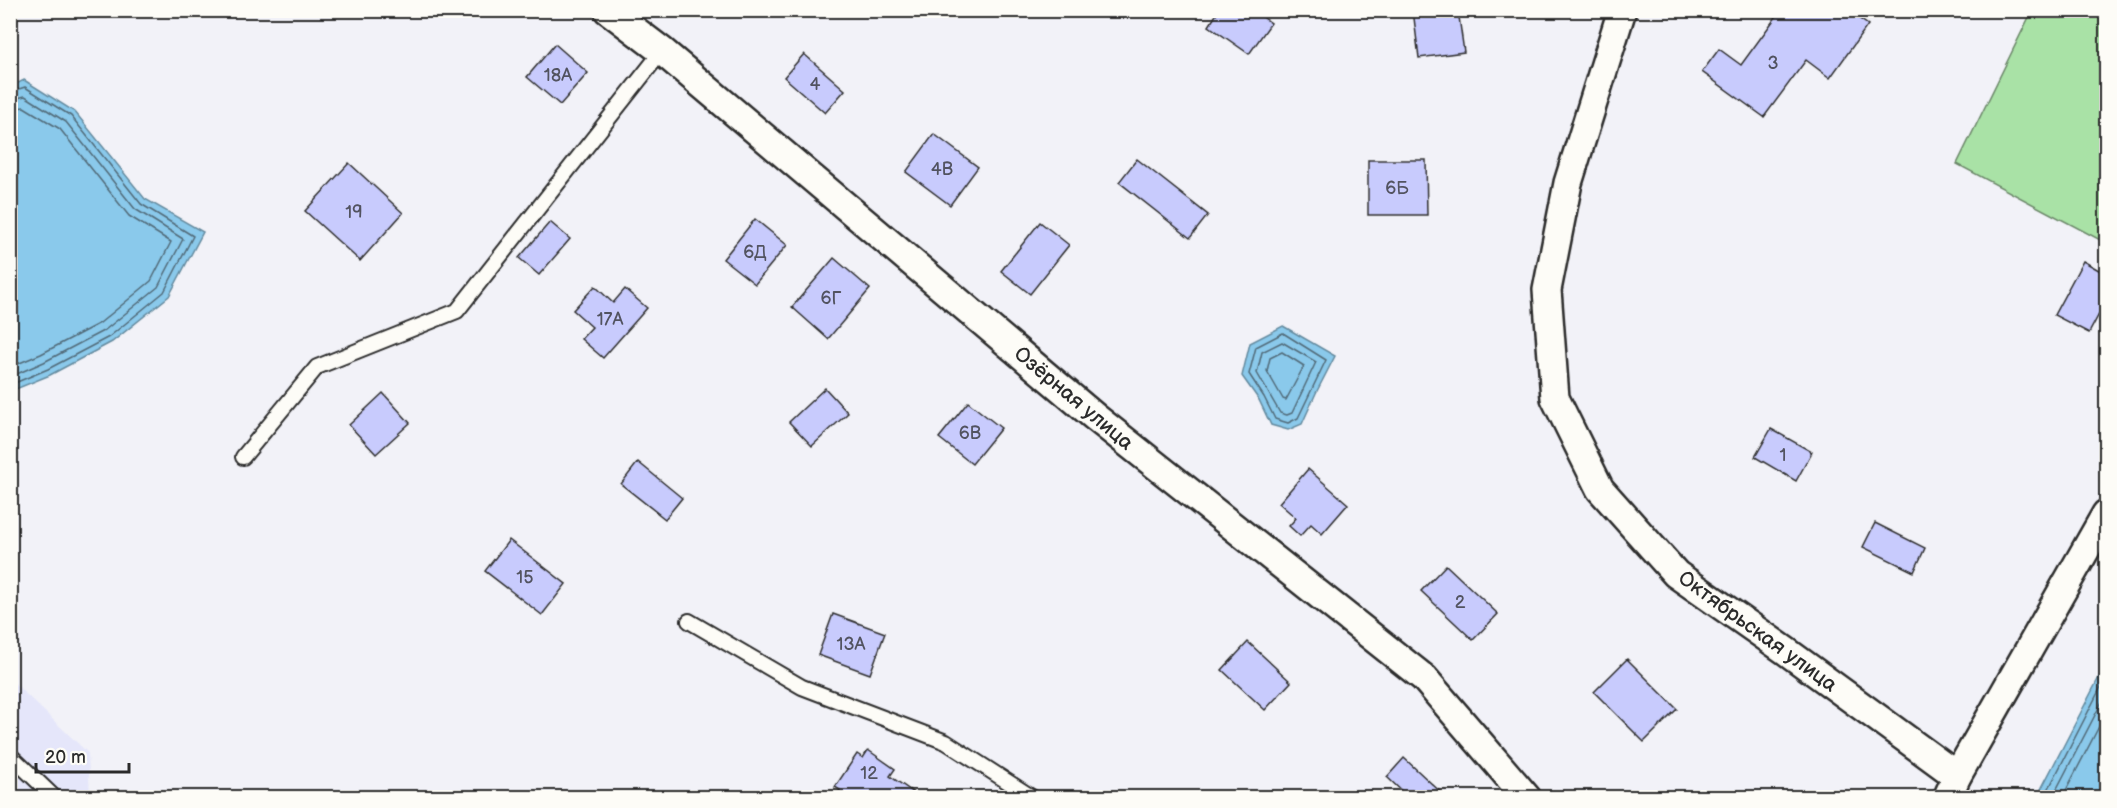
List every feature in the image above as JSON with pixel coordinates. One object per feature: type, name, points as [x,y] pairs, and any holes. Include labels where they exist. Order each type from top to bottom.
[{"type":"street","name":"Озёрная улица","points":[[608,10],[662,51],[1095,417],[1424,678],[1527,798]]},
{"type":"street","name":"Октябрьская улица","points":[[1622,10],[1568,183],[1547,290],[1555,398],[1600,489],[1676,574],[1796,658],[1952,787]]},
{"type":"street","points":[[1952,787],[2106,514]]},
{"type":"lane","points":[[243,457],[317,367],[457,310],[662,51]]},
{"type":"lane","points":[[689,621],[802,687],[946,742],[1033,798]]},
{"type":"lane","points":[[10,755],[55,798]]},
{"type":"shaded area","points":[[10,679],[88,753],[90,797],[11,797]]},
{"type":"green space","points":[[2032,11],[2106,11],[2106,243],[1957,164]]},
{"type":"water","points":[[24,80],[75,112],[145,199],[203,232],[169,296],[112,342],[50,375],[11,391],[10,87]]},
{"type":"water","points":[[1283,326],[1335,356],[1302,424],[1288,430],[1271,425],[1259,400],[1242,376],[1250,343]]},
{"type":"water","points":[[2106,664],[2106,797],[2037,797]]},
{"type":"building","points":[[1219,10],[1253,10],[1271,23],[1249,54],[1209,26]]},
{"type":"building","points":[[1413,10],[1458,10],[1464,52],[1419,58]]},
{"type":"building","points":[[1781,10],[1847,10],[1868,25],[1830,78],[1806,60],[1764,117],[1702,72],[1719,49],[1741,65]]},
{"type":"building","points":[[555,44],[588,73],[560,105],[527,77]]},
{"type":"building","points":[[804,54],[845,90],[825,113],[784,77]]},
{"type":"building","points":[[934,134],[978,167],[950,205],[906,172]]},
{"type":"building","points":[[1137,159],[1208,215],[1190,238],[1119,182]]},
{"type":"building","points":[[1368,160],[1426,160],[1427,215],[1368,215]]},
{"type":"building","points":[[349,163],[403,213],[360,261],[305,211]]},
{"type":"building","points":[[755,219],[787,245],[755,284],[723,259]]},
{"type":"building","points":[[550,222],[570,239],[539,275],[519,258]]},
{"type":"building","points":[[1040,222],[1069,245],[1030,294],[1001,271]]},
{"type":"building","points":[[834,258],[870,289],[828,339],[792,307]]},
{"type":"building","points":[[2083,261],[2106,274],[2106,301],[2089,333],[2054,315]]},
{"type":"building","points":[[595,286],[613,303],[625,289],[647,308],[603,358],[581,339],[592,327],[573,310]]},
{"type":"building","points":[[825,388],[848,413],[812,446],[789,422]]},
{"type":"building","points":[[383,393],[410,423],[376,454],[349,425]]},
{"type":"building","points":[[968,402],[1001,428],[972,464],[939,438]]},
{"type":"building","points":[[1771,429],[1812,452],[1796,481],[1755,457]]},
{"type":"building","points":[[638,462],[682,498],[665,519],[621,484]]},
{"type":"building","points":[[1308,469],[1348,504],[1322,534],[1311,524],[1300,536],[1289,526],[1296,518],[1279,503]]},
{"type":"building","points":[[1875,523],[1925,548],[1914,572],[1863,547]]},
{"type":"building","points":[[509,540],[566,584],[542,615],[485,571]]},
{"type":"building","points":[[1446,565],[1498,614],[1473,640],[1421,591]]},
{"type":"building","points":[[833,614],[885,633],[870,674],[818,655]]},
{"type":"building","points":[[1248,642],[1291,682],[1265,710],[1222,670]]},
{"type":"building","points":[[1627,659],[1677,709],[1644,742],[1594,692]]},
{"type":"building","points":[[868,750],[895,769],[890,776],[921,798],[835,798],[840,790],[835,787],[857,754],[863,758]]},
{"type":"building","points":[[1404,758],[1447,798],[1409,798],[1387,777]]}]
